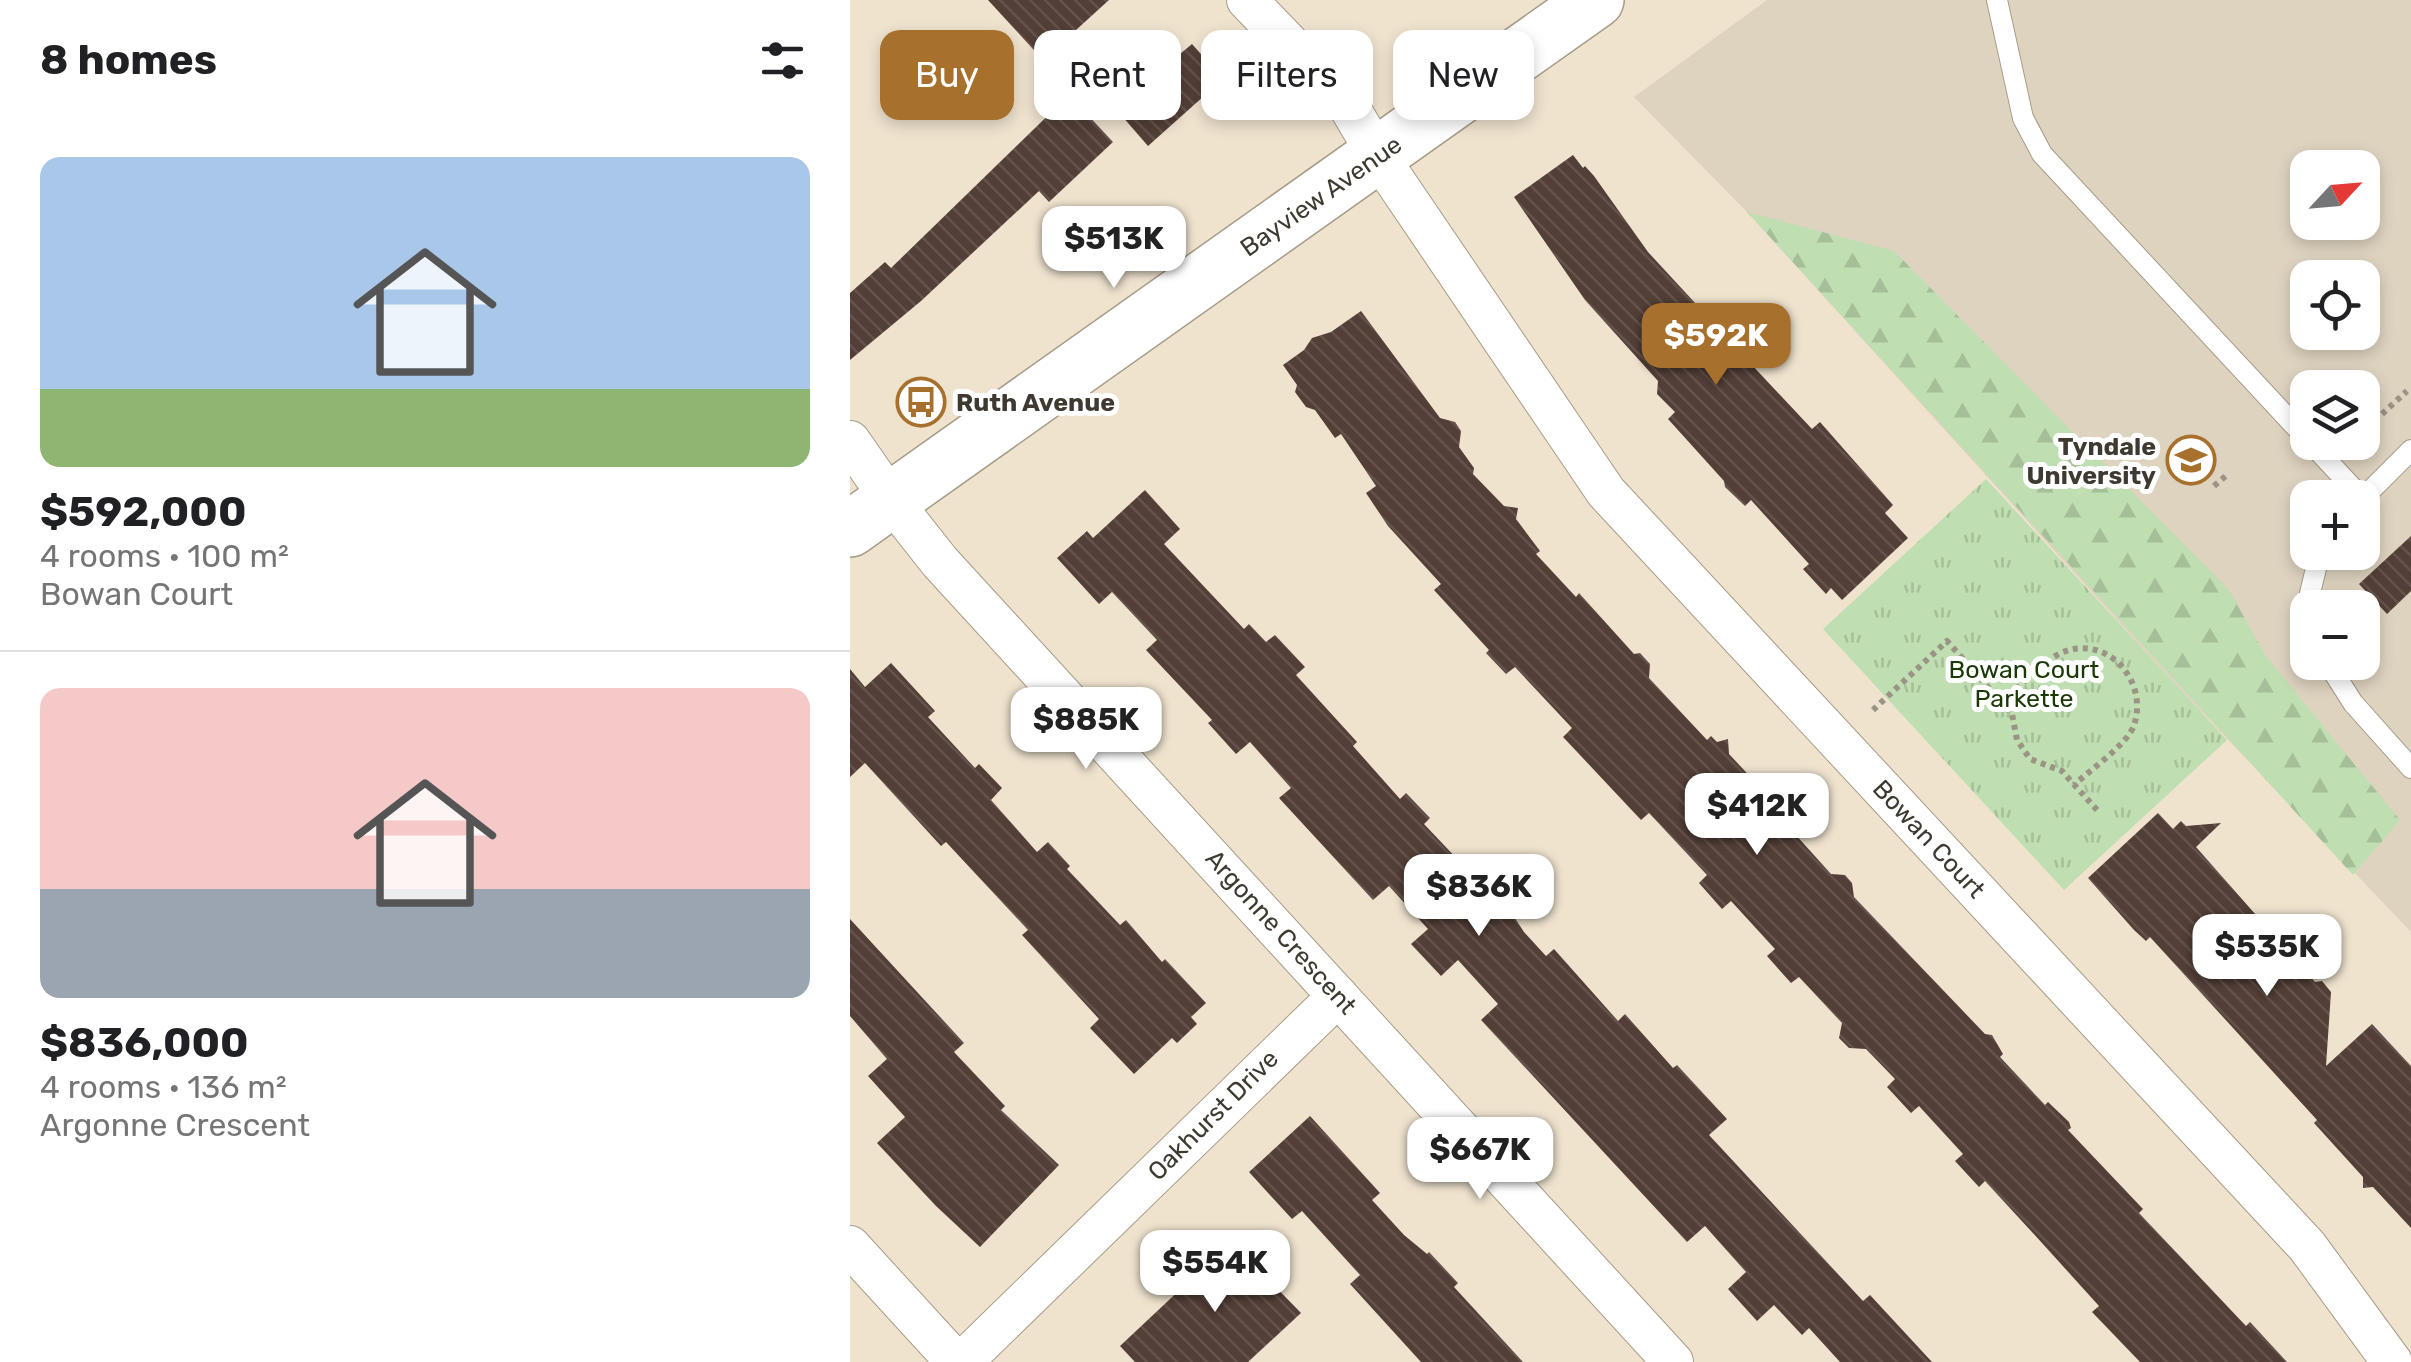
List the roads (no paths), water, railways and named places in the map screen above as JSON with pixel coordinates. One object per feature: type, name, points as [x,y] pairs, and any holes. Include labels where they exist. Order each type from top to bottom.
[{"type":"main road","name":"Bayview Avenue","points":[[871,515],[1596,0]]},
{"type":"street","name":"Bowan Court","points":[[1247,0],[1348,105],[1378,156],[1606,492],[2307,1246],[2392,1362]]},
{"type":"street","points":[[850,441],[871,515]]},
{"type":"street","name":"Argonne Crescent","points":[[871,515],[940,562],[1673,1362]]},
{"type":"street","name":"Oakhurst Drive","points":[[959,1362],[1338,996]]},
{"type":"street","points":[[850,1246],[959,1362]]},
{"type":"lane","points":[[1997,0],[2023,118],[2042,154],[2290,421]]},
{"type":"lane","points":[[2380,480],[2411,450]]},
{"type":"lane","points":[[2327,460],[2345,480]]},
{"type":"lane","points":[[2339,680],[2411,768]]},
{"type":"place","name":"Ruth Avenue","points":[[921,402]]},
{"type":"place","name":"Tyndale University","points":[[2191,460]]},
{"type":"park label","name":"Bowan Court Parkette","points":[[2024,684]]}]
